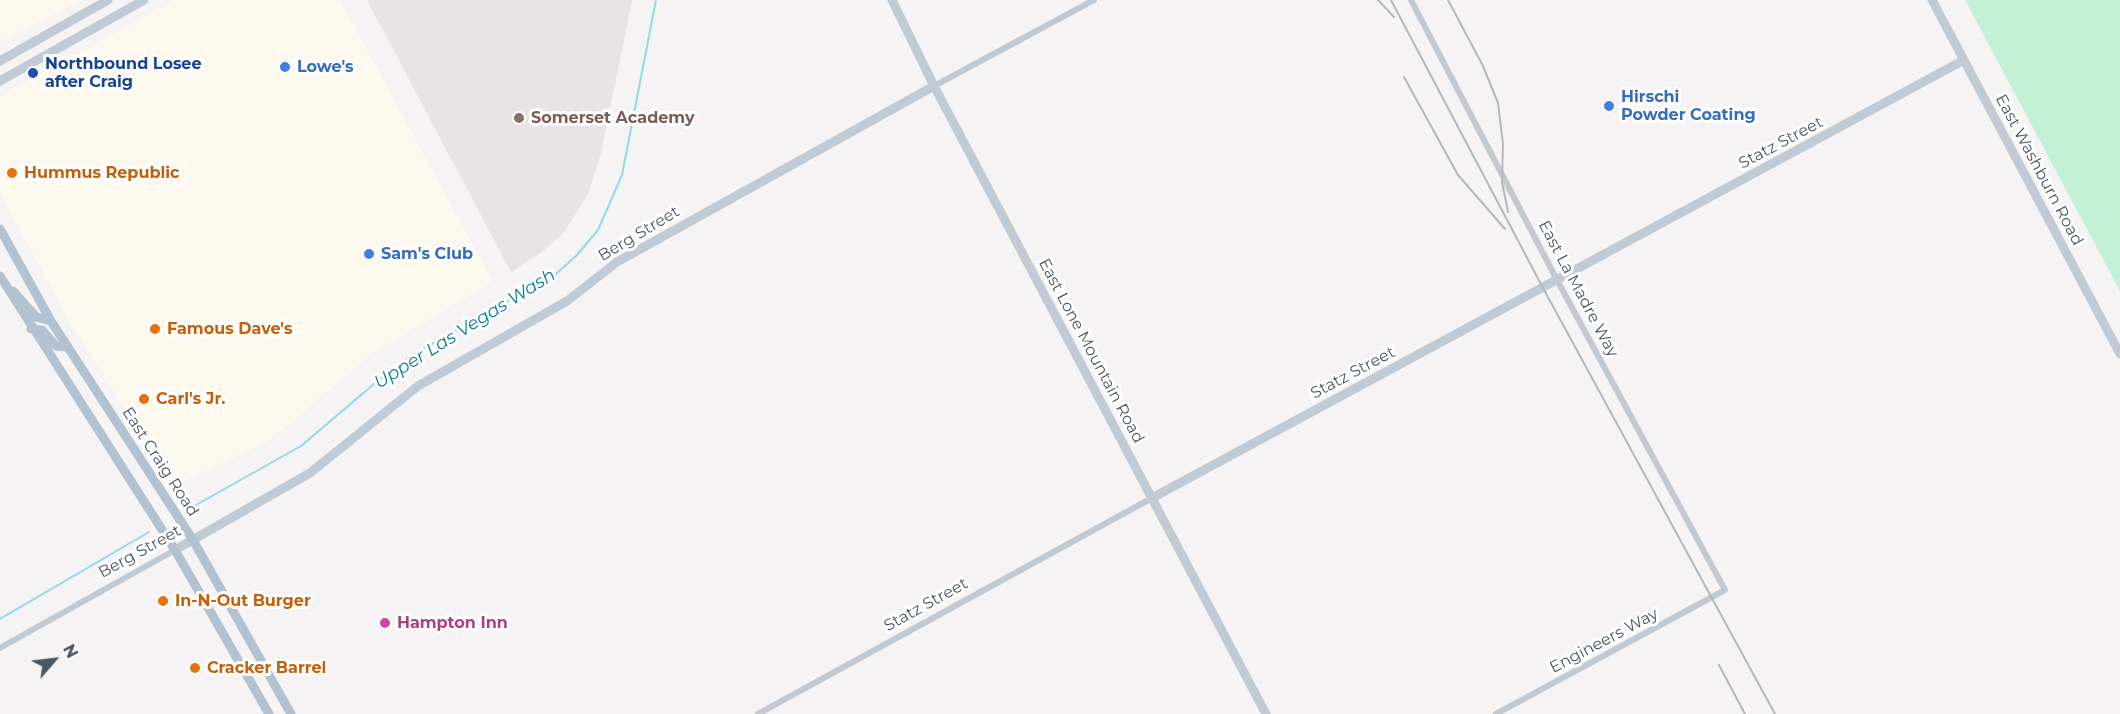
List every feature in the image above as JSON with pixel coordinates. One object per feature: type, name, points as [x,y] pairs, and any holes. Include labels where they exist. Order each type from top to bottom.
[{"type":"main road","name":"East Craig Road","points":[[0,229],[67,347],[193,540],[291,714]]},
{"type":"main road","name":"East Craig Road","points":[[2,278],[31,329],[175,550],[269,714]]},
{"type":"main road","points":[[2,278],[36,317],[51,321]]},
{"type":"main road","points":[[31,329],[42,330],[56,346],[67,347]]},
{"type":"street","points":[[0,61],[108,0]]},
{"type":"street","points":[[0,81],[142,0]]},
{"type":"street","name":"East Lone Mountain Road","points":[[892,0],[934,86],[1266,714]]},
{"type":"street","name":"Berg Street","points":[[0,648],[310,473],[408,393],[567,301],[617,262],[1094,0]]},
{"type":"street","name":"East La Madre Way","points":[[1411,0],[1557,280],[1725,590]]},
{"type":"street","name":"East Washburn Road","points":[[1932,0],[2120,354]]},
{"type":"street","name":"Statz Street","points":[[758,714],[1152,498],[1964,60]]},
{"type":"street","name":"Engineers Way","points":[[1496,714],[1725,590]]},
{"type":"shaded area","points":[[0,0],[82,0],[0,42]]},
{"type":"shaded area","points":[[175,0],[340,0],[493,282],[376,351],[270,440],[175,486],[73,328],[0,193],[0,96]]},
{"type":"shaded area","name":"Somerset Academy","points":[[367,0],[632,0],[601,153],[588,194],[564,232],[544,250],[511,272]]},
{"type":"green space","points":[[1965,0],[2120,0],[2120,291]]},
{"type":"waterway","name":"Upper Las Vegas Wash","points":[[187,510],[301,446],[387,373],[414,354],[556,274],[577,255],[598,230],[622,175],[656,0]]},
{"type":"waterway","name":"Upper Las Vegas Wash","points":[[0,619],[149,532]]},
{"type":"railway","points":[[1378,0],[1394,17]]},
{"type":"railway","points":[[1391,0],[1543,288],[1775,714]]},
{"type":"railway","points":[[1448,0],[1483,66],[1498,103],[1503,144],[1502,182],[1508,212]]},
{"type":"railway","points":[[1404,77],[1458,175],[1505,229]]},
{"type":"railway","points":[[1719,665],[1745,714]]},
{"type":"place","name":"Lowe's","points":[[285,67]]},
{"type":"place","name":"Northbound Losee after Craig","points":[[33,73]]},
{"type":"place","name":"Hirschi Powder Coating","points":[[1609,106]]},
{"type":"place","name":"Somerset Academy","points":[[519,118]]},
{"type":"place","name":"Hummus Republic","points":[[12,173]]},
{"type":"place","name":"Sam's Club","points":[[369,254]]},
{"type":"place","name":"Famous Dave's","points":[[155,329]]},
{"type":"place","name":"Carl's Jr.","points":[[144,399]]},
{"type":"place","name":"In-N-Out Burger","points":[[163,601]]},
{"type":"place","name":"Hampton Inn","points":[[385,623]]},
{"type":"place","name":"Cracker Barrel","points":[[195,668]]}]
